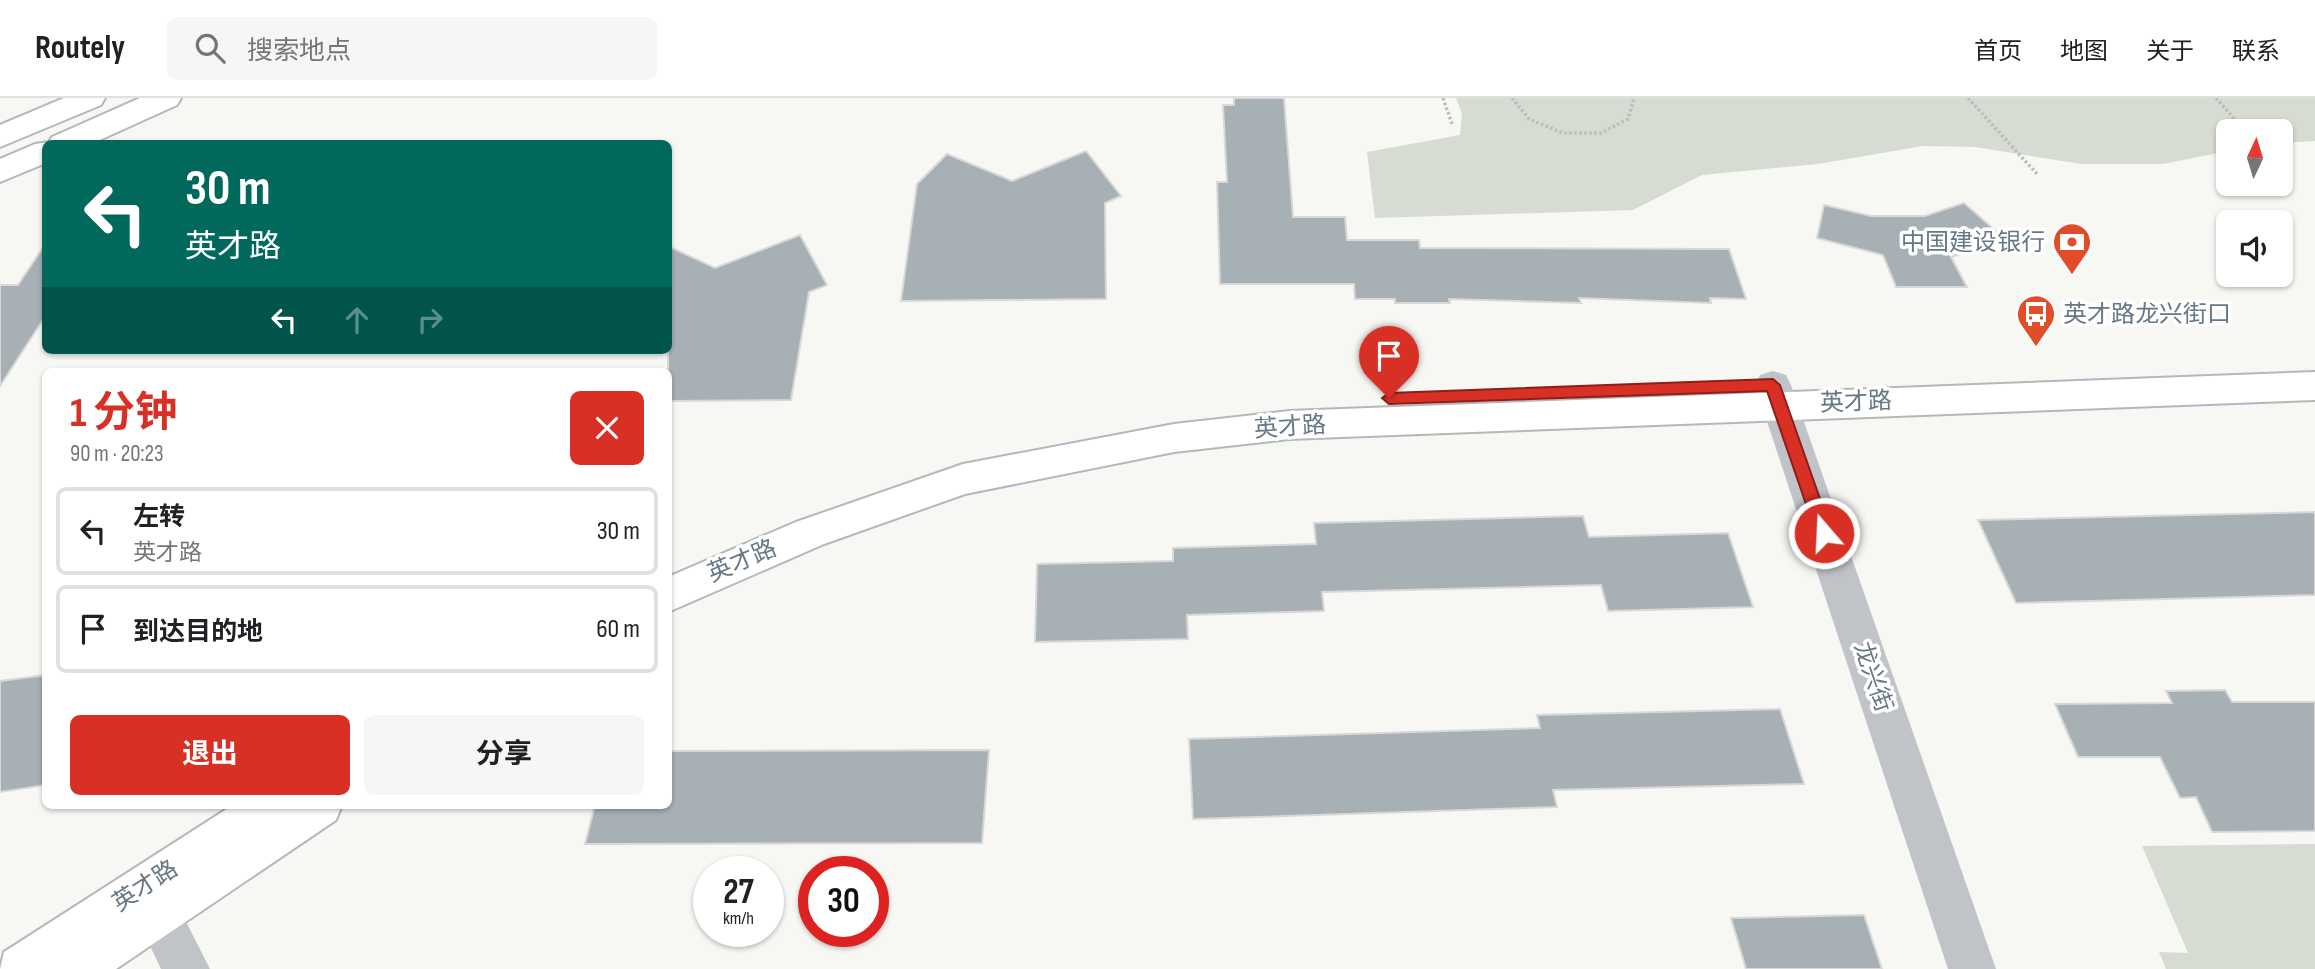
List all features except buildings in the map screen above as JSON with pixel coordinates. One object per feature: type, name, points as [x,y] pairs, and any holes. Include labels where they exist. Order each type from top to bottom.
[{"type":"main road","points":[[0,137],[90,98]]},
{"type":"main road","points":[[71,140],[166,98]]},
{"type":"main road","points":[[0,171],[42,153]]},
{"type":"main road","name":"英才路","points":[[672,593],[810,533],[963,479],[1174,438],[1289,425],[1776,395],[2315,368]]},
{"type":"main road","name":"英才路","points":[[672,564],[795,512],[952,457],[1166,416],[1282,402],[2315,386]]},
{"type":"main road","name":"英才路","points":[[21,969],[265,809]]},
{"type":"main road","name":"英才路","points":[[75,969],[314,809]]},
{"type":"street","name":"龙兴街","points":[[1776,395],[1972,969]]},
{"type":"street","points":[[157,912],[186,969]]},
{"type":"path","points":[[1443,98],[1451,124]]},
{"type":"path","points":[[1513,98],[1529,119],[1563,133],[1601,133],[1628,119],[1634,98]]},
{"type":"path","points":[[1968,98],[2037,174]]},
{"type":"path","points":[[2216,98],[2234,119]]},
{"type":"shaded area","points":[[1456,98],[2315,98],[2315,141],[2293,142],[2293,119],[2216,119],[2216,153],[2163,164],[2081,164],[1975,147],[1923,146],[1818,164],[1702,175],[1633,210],[1375,218],[1367,152],[1460,135],[1462,114]]},
{"type":"shaded area","points":[[2315,844],[2315,969],[2166,969],[2159,952],[2188,953],[2142,846]]},
{"type":"place","name":"中国建设银行","points":[[2072,276]]},
{"type":"place","name":"英才路龙兴街口","points":[[2036,348]]},
{"type":"route","points":[[1389,398],[1773,385],[1824,533]]}]
